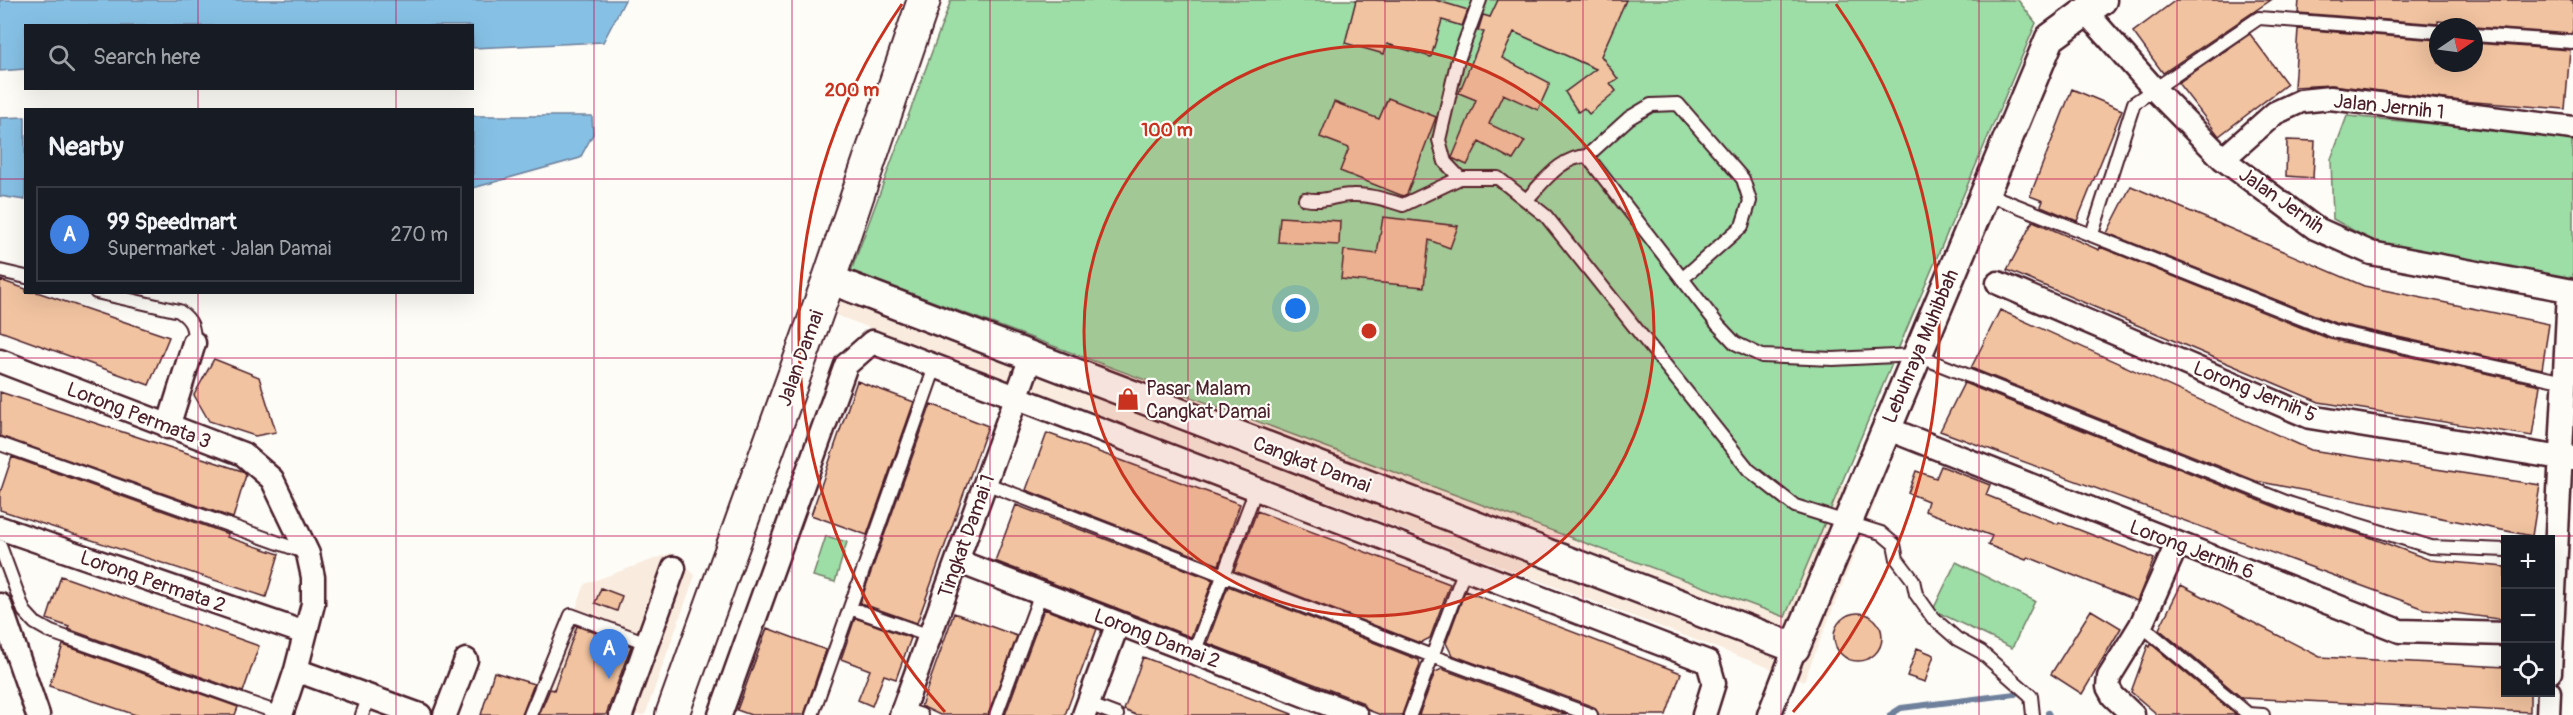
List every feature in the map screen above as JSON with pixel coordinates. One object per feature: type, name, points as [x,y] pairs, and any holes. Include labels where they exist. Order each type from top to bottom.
[{"type":"main road","name":"Jalan Damai","points":[[672,715],[829,279],[924,0]]},
{"type":"street","name":"Jalan Jernih","points":[[2094,6],[2155,90],[2223,159],[2315,228],[2371,253],[2571,291]]},
{"type":"street","name":"Lebuhraya Muhibbah","points":[[1769,715],[1847,520],[2050,38],[2094,6]]},
{"type":"street","name":"Jalan Jernih 1","points":[[2223,159],[2275,113],[2301,101],[2330,98],[2573,128]]},
{"type":"street","name":"Cangkat Damai","points":[[829,279],[1795,648]]},
{"type":"street","name":"Lorong Jernih 5","points":[[1998,282],[2310,417],[2567,458]]},
{"type":"street","points":[[2555,652],[2559,636],[2560,552],[2567,458],[2571,291]]},
{"type":"street","points":[[726,713],[846,365],[872,342],[1708,662],[1714,683],[1704,715]]},
{"type":"street","points":[[168,427],[194,343]]},
{"type":"street","name":"Tingkat Damai 1","points":[[909,713],[930,636],[1030,357]]},
{"type":"street","name":"Lorong Permata 3","points":[[0,361],[243,454],[272,479],[308,554]]},
{"type":"street","name":"Lorong Jernih 6","points":[[1886,428],[2400,631],[2501,634]]},
{"type":"street","name":"Lorong Permata 2","points":[[0,528],[305,633]]},
{"type":"street","points":[[2133,715],[2113,696],[2108,687],[2109,677],[2141,625],[2177,544]]},
{"type":"street","points":[[281,715],[296,670],[313,604],[313,578],[308,554]]},
{"type":"street","name":"Lorong Damai 2","points":[[957,561],[1194,653],[1326,710],[1356,715]]},
{"type":"street","points":[[621,715],[674,567]]},
{"type":"street","points":[[0,605],[10,663],[38,715]]},
{"type":"street","points":[[1086,710],[1118,623]]},
{"type":"street","points":[[445,715],[466,660]]},
{"type":"street","points":[[296,670],[365,706],[420,715]]},
{"type":"street","points":[[2548,715],[2549,697]]},
{"type":"lane","points":[[1460,178],[1445,162],[1439,140],[1457,63],[1480,0]]},
{"type":"lane","points":[[2092,234],[2134,103],[2259,18],[2429,31]]},
{"type":"lane","points":[[2483,35],[2573,42]]},
{"type":"lane","points":[[1526,200],[1560,165],[1576,156],[1587,156],[1629,118],[1651,105],[1678,104],[1743,179],[1750,201],[1742,226],[1682,279]]},
{"type":"lane","points":[[1587,156],[1682,279],[1735,343],[1762,356],[1833,359],[1916,355],[2291,504],[2431,547],[2501,550]]},
{"type":"lane","points":[[1305,199],[1322,202],[1351,195],[1378,197],[1403,205],[1460,178],[1498,178],[1546,216],[1749,470],[1795,506],[1847,520],[1881,533],[1894,544],[1898,559],[1913,580],[1916,594],[1933,618],[1957,639],[1981,652],[2031,696],[2033,715]]},
{"type":"lane","points":[[1985,193],[2333,330],[2569,383]]},
{"type":"lane","points":[[0,271],[24,277]]},
{"type":"lane","points":[[105,294],[179,311],[190,319],[194,330],[194,343]]},
{"type":"lane","points":[[812,715],[935,367]]},
{"type":"lane","points":[[0,444],[308,554]]},
{"type":"lane","points":[[985,483],[1591,715]]},
{"type":"lane","points":[[1194,653],[1256,489]]},
{"type":"lane","points":[[0,546],[24,611],[34,623],[51,632],[281,715]]},
{"type":"lane","points":[[1410,715],[1465,569]]},
{"type":"lane","points":[[996,715],[1041,594]]},
{"type":"lane","points":[[850,608],[930,636]]},
{"type":"lane","points":[[531,715],[571,615],[647,643]]},
{"type":"lane","points":[[2141,625],[2248,714],[2263,715]]},
{"type":"lane","points":[[1086,710],[1117,715]]},
{"type":"shaded area","name":"Pasar Malam Cangkat Damai","points":[[851,271],[1784,617],[1841,484],[1876,500],[1804,681],[836,315]]},
{"type":"shaded area","points":[[671,553],[695,575],[645,715],[537,715],[585,584]]},
{"type":"green space","points":[[951,0],[2018,0],[2036,23],[1785,617],[851,271]]},
{"type":"green space","points":[[2347,116],[2573,137],[2573,283],[2381,246],[2333,219],[2331,159]]},
{"type":"green space","points":[[826,536],[847,542],[835,582],[813,576]]},
{"type":"green space","points":[[1956,562],[2035,601],[2012,648],[1933,610]]},
{"type":"water","points":[[0,0],[625,0],[603,42],[474,48],[474,24],[24,24],[24,69],[0,71]]},
{"type":"water","points":[[474,116],[592,116],[593,134],[580,158],[474,188]]},
{"type":"water","points":[[24,117],[24,200],[0,196],[0,118]]},
{"type":"building","points":[[1356,0],[1435,0],[1468,10],[1462,26],[1442,20],[1431,57],[1387,44],[1384,54],[1345,43]]},
{"type":"building","points":[[1498,0],[1626,0],[1601,56],[1618,79],[1610,83],[1616,91],[1589,114],[1584,108],[1578,112],[1565,92],[1596,69],[1514,32],[1502,58],[1550,83],[1538,110],[1503,94],[1489,124],[1525,141],[1513,160],[1479,142],[1467,165],[1452,158],[1476,100],[1459,93],[1484,32],[1478,31],[1483,15],[1490,17]]},
{"type":"building","points":[[2176,0],[2271,0],[2163,73],[2133,32]]},
{"type":"building","points":[[2299,0],[2573,0],[2573,30],[2571,34],[2483,28],[2483,18],[2429,18],[2429,23],[2298,13]]},
{"type":"building","points":[[2298,29],[2429,39],[2429,72],[2483,72],[2483,44],[2570,50],[2565,109],[2461,101],[2332,85],[2294,87]]},
{"type":"building","points":[[2250,34],[2287,84],[2219,136],[2178,83]]},
{"type":"building","points":[[2072,89],[2122,110],[2077,221],[2041,206],[2043,201],[2030,196]]},
{"type":"building","points":[[1388,98],[1436,117],[1407,194],[1403,196],[1340,171],[1349,148],[1320,137],[1334,102],[1379,119]]},
{"type":"building","points":[[2287,140],[2315,141],[2313,178],[2286,176]]},
{"type":"building","points":[[2131,186],[2364,286],[2549,324],[2542,369],[2335,323],[2107,233]]},
{"type":"building","points":[[1280,217],[1340,221],[1339,245],[1278,242]]},
{"type":"building","points":[[1383,217],[1458,226],[1450,248],[1429,240],[1424,287],[1341,279],[1344,250],[1377,254]]},
{"type":"building","points":[[2033,221],[2099,250],[2100,247],[2330,339],[2540,385],[2532,436],[2319,402],[2007,270]]},
{"type":"building","points":[[0,280],[24,288],[24,294],[43,294],[169,337],[149,385],[0,331]]},
{"type":"building","points":[[2000,310],[2311,450],[2540,485],[2532,535],[2256,481],[1971,368]]},
{"type":"building","points":[[214,359],[259,377],[276,432],[255,436],[209,421],[194,395]]},
{"type":"building","points":[[857,381],[914,402],[867,535],[811,515]]},
{"type":"building","points":[[1964,383],[2288,512],[2369,537],[2430,560],[2501,567],[2501,619],[2425,609],[1940,431]]},
{"type":"building","points":[[0,392],[242,471],[246,475],[233,518],[0,436]]},
{"type":"building","points":[[931,404],[988,426],[917,623],[860,603]]},
{"type":"building","points":[[1047,433],[1240,504],[1219,565],[1026,490]]},
{"type":"building","points":[[12,457],[279,554],[266,597],[0,510],[0,493]]},
{"type":"building","points":[[1941,466],[1990,485],[1986,495],[2154,559],[2137,601],[2028,557],[2026,560],[1988,545],[1992,536],[1925,511],[1928,501],[1908,493],[1916,471],[1936,478]]},
{"type":"building","points":[[1016,505],[1213,580],[1191,637],[995,561]]},
{"type":"building","points":[[1257,511],[1450,584],[1430,638],[1420,643],[1234,571]]},
{"type":"building","points":[[61,576],[259,646],[243,692],[68,629],[69,627],[47,619]]},
{"type":"building","points":[[2181,585],[2320,657],[2501,667],[2501,697],[2530,697],[2530,712],[2242,698],[2159,629]]},
{"type":"building","points":[[1228,586],[1419,660],[1420,664],[1402,715],[1381,715],[1368,710],[1361,702],[1207,643]]},
{"type":"building","points":[[601,588],[622,596],[617,611],[595,603]]},
{"type":"building","points":[[1465,591],[1681,673],[1666,715],[1599,715],[1594,707],[1452,655],[1446,643]]},
{"type":"building","points":[[1044,609],[1097,629],[1065,715],[1005,715]]},
{"type":"building","points":[[2091,610],[2121,628],[2082,694],[2051,674]]},
{"type":"building","points":[[954,613],[1017,636],[988,715],[940,715],[921,706]]},
{"type":"building","points":[[1858,613],[1875,620],[1882,637],[1875,654],[1858,661],[1841,654],[1834,637],[1841,620]]},
{"type":"building","points":[[855,618],[911,638],[896,679],[884,675],[872,706],[858,700],[870,670],[841,659]]},
{"type":"building","points":[[577,626],[631,646],[606,715],[539,715],[550,689],[554,690]]},
{"type":"building","points":[[767,628],[826,650],[804,715],[751,715],[737,710]]},
{"type":"building","points":[[2151,644],[2236,715],[2158,715],[2131,692],[2148,645],[2150,647]]},
{"type":"building","points":[[63,645],[238,707],[235,715],[136,715],[49,686]]},
{"type":"building","points":[[1917,648],[1934,655],[1925,682],[1907,676]]},
{"type":"building","points":[[1143,657],[1292,715],[1136,715],[1124,710]]},
{"type":"building","points":[[1442,669],[1567,715],[1419,715],[1435,672]]},
{"type":"building","points":[[494,672],[534,684],[522,715],[481,715]]},
{"type":"waterway","points":[[1890,715],[1901,708],[2015,694]]},
{"type":"place","name":"Pasar Malam Cangkat Damai","points":[[1128,399]]},
{"type":"place","name":"99 Speedmart","points":[[609,679]]}]
